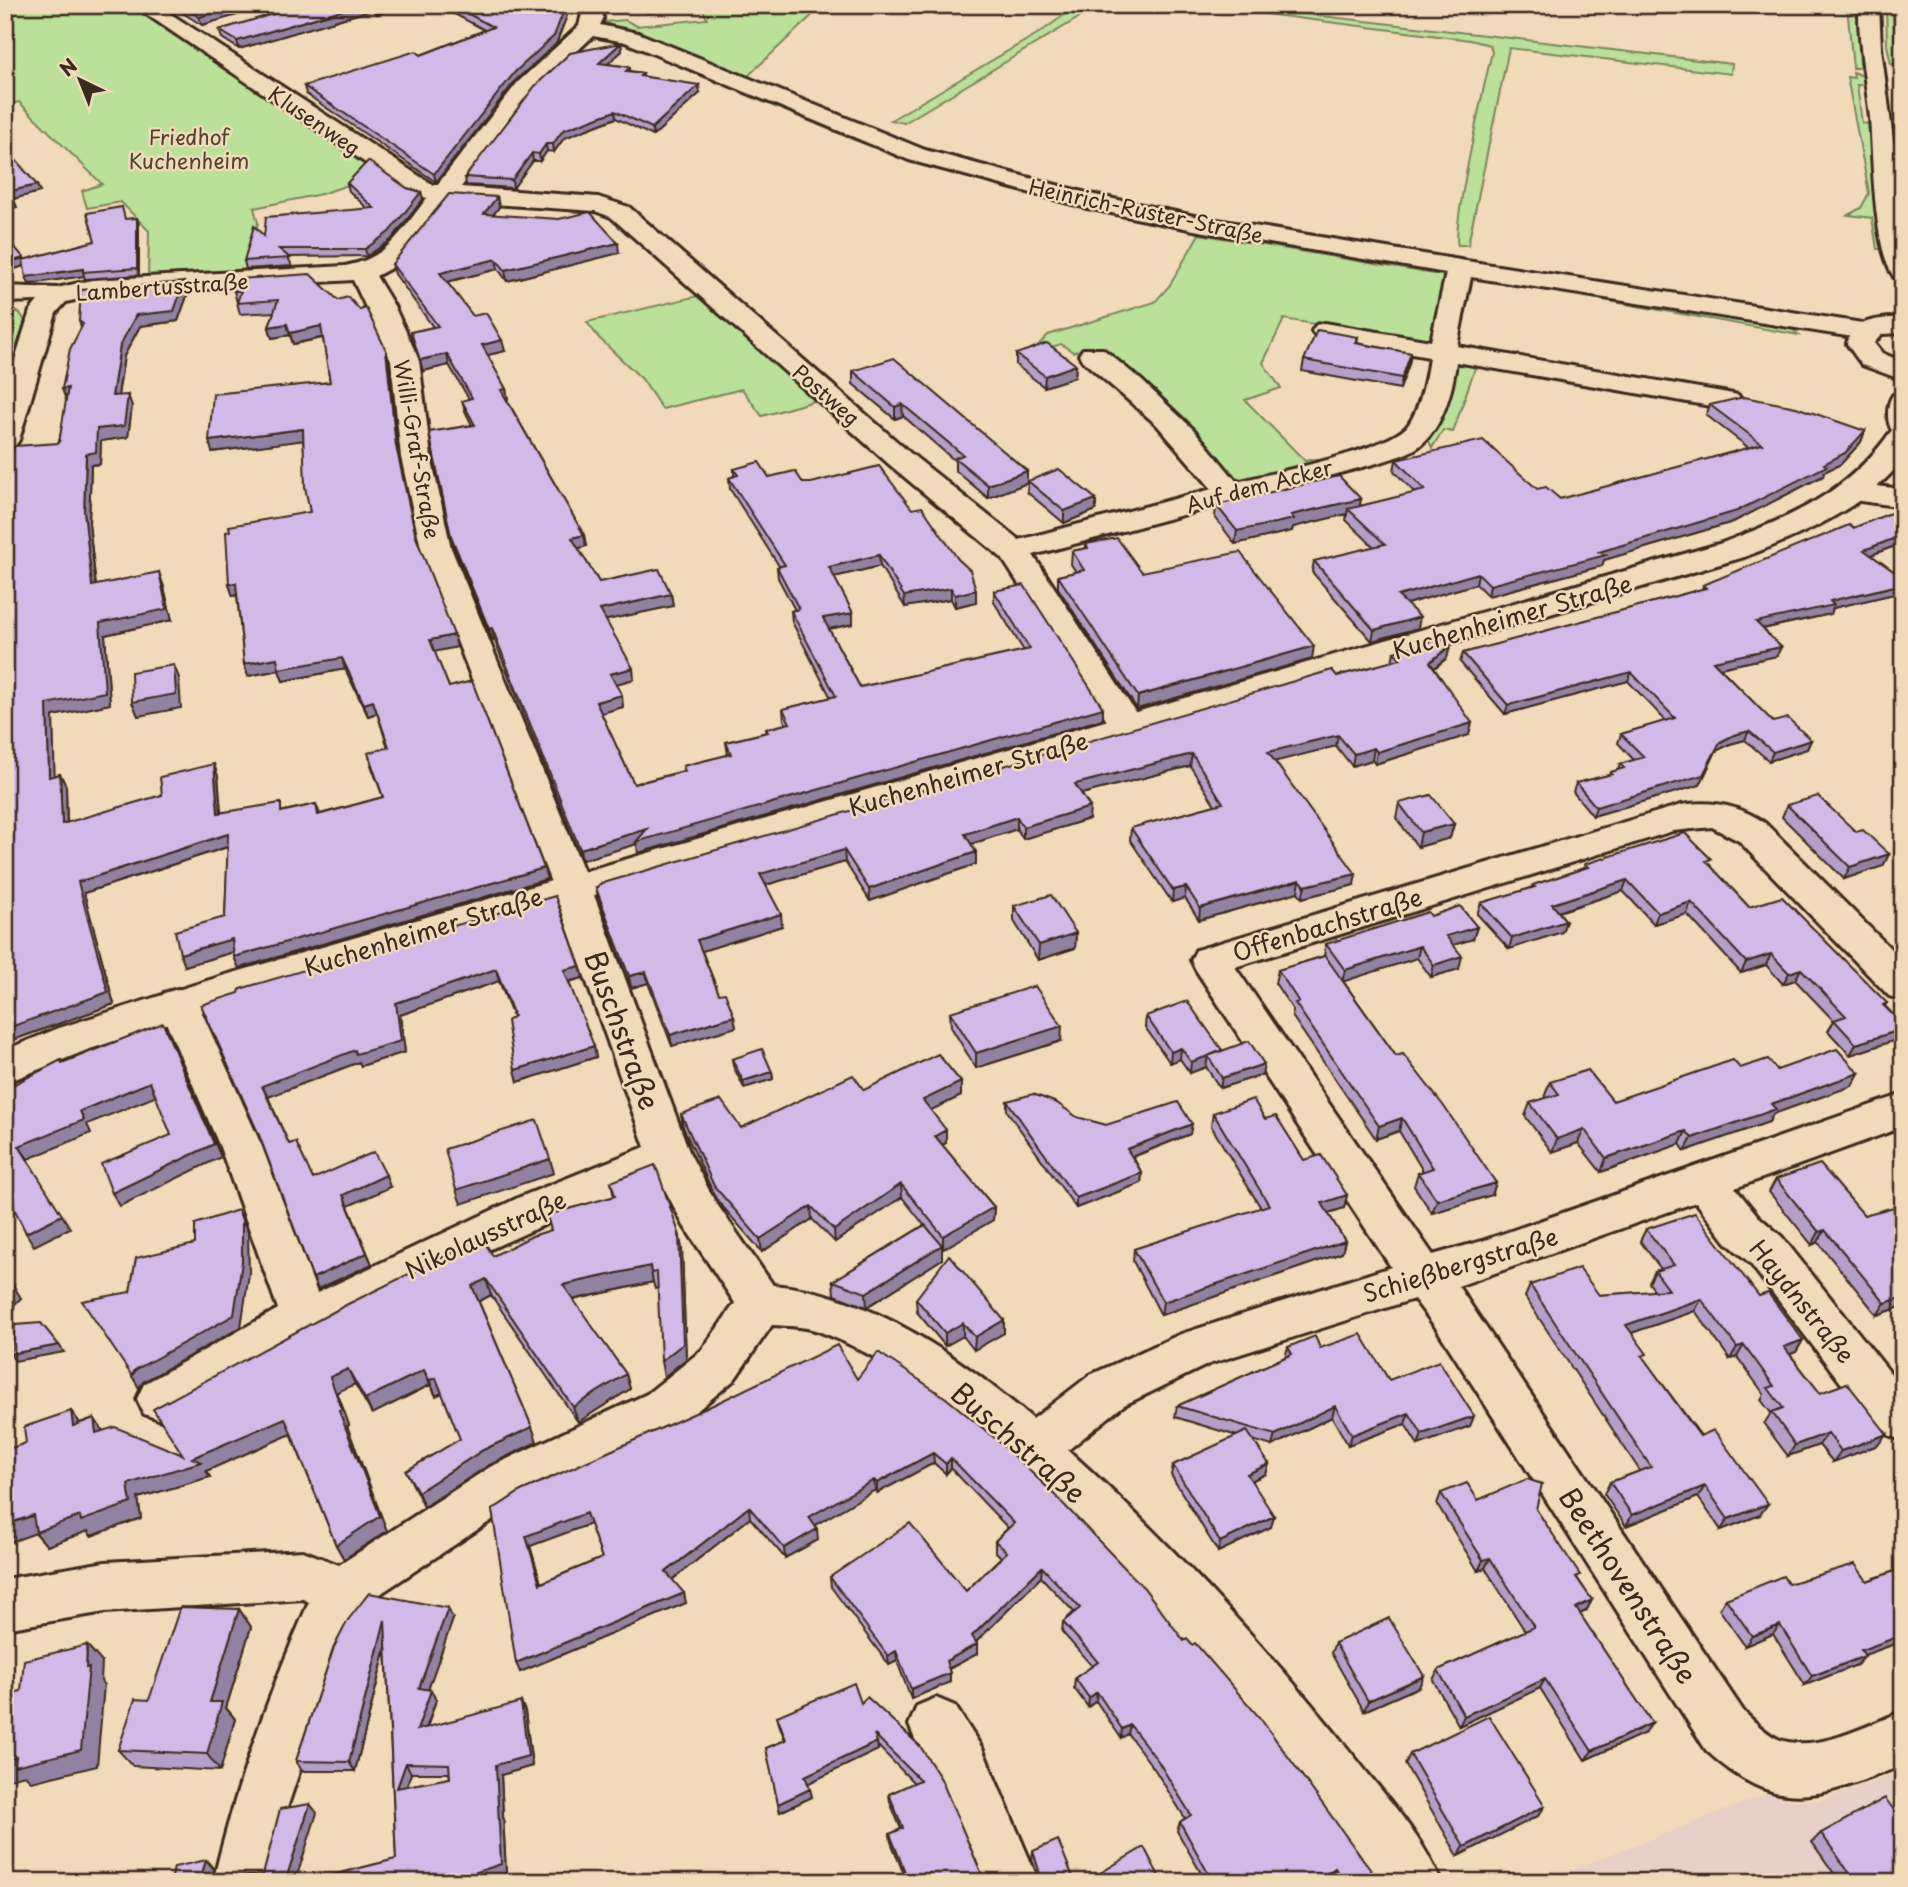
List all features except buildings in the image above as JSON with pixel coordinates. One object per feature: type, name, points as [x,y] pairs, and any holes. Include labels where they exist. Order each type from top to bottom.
[{"type":"street","name":"Klusenweg","points":[[143,5],[408,182],[424,190],[444,193]]},
{"type":"street","points":[[361,272],[383,265],[395,256],[526,87],[588,29],[594,14],[593,5]]},
{"type":"street","points":[[1869,5],[1870,62],[1881,115],[1900,265],[1895,314],[1879,332],[1872,359],[1897,370],[1903,400],[1903,426]]},
{"type":"street","name":"Heinrich-Ruster-Straße","points":[[588,29],[631,37],[872,138],[998,179],[1142,213],[1725,311],[1879,332]]},
{"type":"street","points":[[191,38],[218,30]]},
{"type":"street","name":"Postweg","points":[[444,193],[598,204],[620,212],[900,459],[1013,551],[1031,574],[1128,727]]},
{"type":"street","name":"Auf dem Acker","points":[[1013,551],[1371,456],[1407,442],[1422,427],[1430,408],[1460,268]]},
{"type":"street","name":"Lambertusstraße","points":[[5,294],[38,293],[57,296],[92,288],[361,272]]},
{"type":"street","name":"Willi-Graf-Straße","points":[[361,272],[405,360],[416,457],[436,548],[571,887]]},
{"type":"street","points":[[5,440],[44,311],[57,296]]},
{"type":"street","points":[[1325,331],[1728,401]]},
{"type":"street","points":[[1093,355],[1159,409],[1203,455],[1230,493]]},
{"type":"street","name":"Kuchenheimer Straße","points":[[5,1067],[73,1039],[178,1004],[571,887],[1721,554],[1805,520],[1893,468],[1903,435]]},
{"type":"street","points":[[1850,492],[1903,498]]},
{"type":"street","name":"Offenbachstraße","points":[[1424,1276],[1399,1244],[1210,960],[1670,820],[1703,813],[1729,817],[1752,832],[1903,985]]},
{"type":"street","name":"Buschstraße","points":[[571,887],[669,1156],[699,1213],[740,1270],[760,1304],[818,1312],[891,1346],[962,1388],[1033,1448],[1067,1479],[1245,1668],[1343,1786],[1413,1882]]},
{"type":"street","points":[[178,1004],[241,1147],[304,1318]]},
{"type":"street","name":"Schießbergstraße","points":[[1033,1448],[1098,1396],[1148,1368],[1275,1322],[1482,1260],[1903,1110]]},
{"type":"street","name":"Nikolausstraße","points":[[161,1399],[304,1318],[318,1314],[482,1233],[607,1179],[669,1156]]},
{"type":"street","name":"Haydnstraße","points":[[1705,1182],[1742,1229],[1766,1250],[1884,1402],[1903,1419]]},
{"type":"street","name":"Beethovenstraße","points":[[1424,1276],[1453,1315],[1713,1714],[1738,1745],[1772,1766],[1807,1771],[1825,1768],[1903,1738]]},
{"type":"street","points":[[241,1882],[257,1814],[312,1656],[330,1614],[345,1592],[365,1575],[507,1483],[664,1409],[718,1365],[760,1304]]},
{"type":"street","points":[[5,1604],[105,1587],[303,1574],[345,1592]]},
{"type":"street","points":[[936,1725],[963,1768],[1011,1882]]},
{"type":"shaded area","points":[[1898,1772],[1903,1778],[1903,1882],[1540,1882],[1770,1793],[1788,1800],[1819,1801]]},
{"type":"green space","name":"Friedhof Kuchenheim","points":[[5,5],[134,5],[385,173],[321,194],[254,208],[258,223],[245,273],[148,278],[149,231],[121,202],[87,208],[82,191],[102,184],[19,102],[5,105]]},
{"type":"green space","points":[[701,5],[823,5],[748,76],[740,79],[603,22],[625,20],[637,26],[707,19]]},
{"type":"green space","points":[[1078,5],[1100,5],[904,123],[891,120],[1042,31]]},
{"type":"green space","points":[[1195,5],[1228,5],[1732,64],[1731,74],[1509,48],[1468,245],[1458,245],[1460,212],[1492,52],[1490,45],[1470,40]]},
{"type":"green space","points":[[1847,5],[1858,5],[1860,68],[1853,68]]},
{"type":"green space","points":[[1886,5],[1892,5],[1895,40],[1903,55],[1903,65],[1891,64],[1887,45]]},
{"type":"green space","points":[[1853,72],[1863,76],[1864,85],[1857,85],[1862,123],[1869,124],[1884,249],[1877,249],[1872,218],[1848,215],[1861,208],[1869,193],[1847,77],[1854,78]]},
{"type":"green space","points":[[744,91],[910,157],[1437,270],[1185,229],[1011,190],[857,141],[742,93]]},
{"type":"green space","points":[[1199,234],[1446,276],[1433,338],[1424,342],[1284,319],[1263,363],[1281,388],[1245,400],[1305,461],[1316,459],[1316,464],[1235,483],[1095,350],[1089,348],[1073,352],[1061,344],[1030,354],[1048,335],[1155,302],[1170,285]]},
{"type":"green space","points":[[1485,279],[1753,321],[1793,330],[1799,335]]},
{"type":"green space","points":[[702,295],[821,399],[762,416],[742,389],[662,409],[642,379],[599,338],[587,322]]},
{"type":"green space","points":[[5,307],[20,313],[25,321],[5,386]]},
{"type":"green space","points":[[1452,361],[1477,362],[1453,432],[1443,430],[1432,448],[1428,439]]}]
